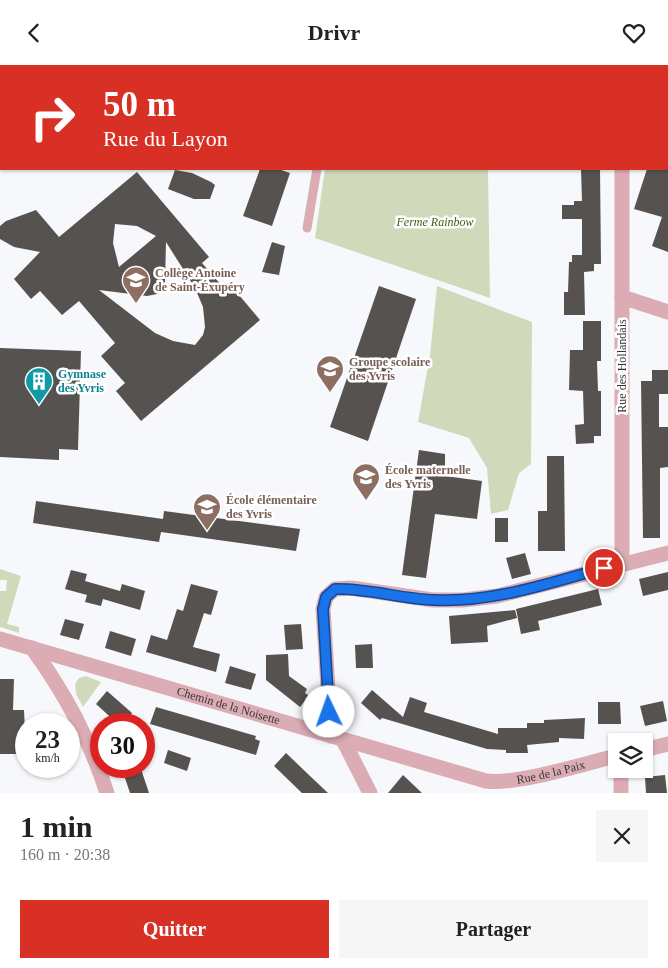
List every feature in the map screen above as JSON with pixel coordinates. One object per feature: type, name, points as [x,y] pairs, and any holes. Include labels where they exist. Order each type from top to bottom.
[{"type":"street","name":"Rue des Hollandais","points":[[622,170],[622,563]]},
{"type":"street","points":[[622,297],[668,313]]},
{"type":"street","points":[[370,793],[337,738],[323,609],[326,597],[335,589],[351,588],[433,600],[464,600],[497,596],[622,563],[668,553]]},
{"type":"street","name":"Chemin de la Noisette","points":[[0,639],[486,781]]},
{"type":"street","points":[[32,649],[59,686],[81,725],[107,793]]},
{"type":"street","points":[[653,748],[668,744]]},
{"type":"street","name":"Rue de la Paix","points":[[486,781],[521,778],[608,758]]},
{"type":"street","points":[[620,778],[621,793]]},
{"type":"lane","points":[[307,228],[317,170]]},
{"type":"green space","name":"Ferme Rainbow","points":[[325,170],[488,170],[490,298],[315,238]]},
{"type":"green space","points":[[437,286],[532,322],[531,464],[519,473],[508,510],[491,514],[487,468],[469,438],[418,422],[430,355]]},
{"type":"green space","points":[[0,569],[21,576],[7,624],[19,627],[19,633],[0,627],[0,591],[6,591],[7,580],[0,580]]},
{"type":"green space","points":[[86,676],[101,682],[83,707],[76,694],[75,684],[79,678]]},
{"type":"building","points":[[175,170],[192,173],[215,185],[210,199],[194,199],[168,189]]},
{"type":"building","points":[[260,170],[281,170],[290,173],[272,226],[243,216]]},
{"type":"building","points":[[581,170],[600,170],[601,264],[594,264],[594,271],[584,272],[585,315],[564,315],[564,292],[568,292],[569,262],[572,262],[572,255],[582,255],[582,219],[562,219],[562,205],[574,205],[574,201],[582,201]]},
{"type":"building","points":[[647,170],[668,170],[668,252],[652,246],[662,217],[634,209]]},
{"type":"building","points":[[137,172],[209,257],[202,263],[229,294],[234,289],[260,320],[141,421],[116,391],[125,383],[101,356],[115,343],[79,301],[62,315],[40,291],[31,299],[14,279],[40,252],[14,247],[0,239],[0,226],[6,221],[36,210],[59,237]],"holes":[[[115,224],[137,226],[156,236],[119,267],[113,243]],[[166,242],[195,288],[203,307],[205,327],[203,335],[195,345],[173,341],[155,333],[99,290],[147,296],[157,294],[165,282]]]},
{"type":"building","points":[[272,242],[285,246],[279,275],[262,272]]},
{"type":"building","points":[[379,286],[416,299],[368,441],[330,427]]},
{"type":"building","points":[[583,321],[601,321],[601,361],[597,361],[598,391],[601,391],[601,436],[594,436],[594,443],[576,444],[575,425],[584,424],[583,391],[569,390],[570,350],[583,350]]},
{"type":"building","name":"Gymnase des Yvris","points":[[0,348],[81,351],[78,450],[59,449],[59,460],[0,457]]},
{"type":"building","points":[[652,370],[668,370],[668,394],[659,394],[659,427],[668,427],[668,467],[660,468],[660,538],[643,538],[641,381],[652,381]]},
{"type":"building","points":[[419,450],[445,454],[445,476],[482,481],[477,519],[435,514],[426,578],[402,575]]},
{"type":"building","points":[[547,456],[564,456],[565,551],[538,551],[538,511],[547,511]]},
{"type":"building","points":[[36,501],[163,519],[164,511],[300,529],[296,551],[161,532],[159,542],[33,523]]},
{"type":"building","points":[[495,518],[508,518],[508,542],[495,542]]},
{"type":"building","points":[[525,553],[531,574],[512,579],[506,558]]},
{"type":"building","points":[[71,570],[87,574],[85,581],[120,591],[122,584],[145,591],[140,610],[103,599],[101,606],[85,602],[87,595],[65,589]]},
{"type":"building","points":[[668,572],[668,590],[643,596],[639,579]]},
{"type":"building","points":[[191,584],[218,591],[211,615],[204,613],[193,647],[220,654],[216,672],[146,652],[151,635],[167,640],[177,609],[183,611]]},
{"type":"building","points":[[598,589],[602,605],[538,621],[540,630],[521,634],[516,609]]},
{"type":"building","points":[[515,610],[517,618],[487,626],[488,642],[451,644],[449,616]]},
{"type":"building","points":[[65,619],[84,624],[79,640],[60,635]]},
{"type":"building","points":[[301,624],[303,649],[286,650],[284,625]]},
{"type":"building","points":[[110,631],[136,639],[131,656],[105,648]]},
{"type":"building","points":[[372,644],[373,668],[356,668],[355,645]]},
{"type":"building","points":[[288,654],[289,676],[307,689],[305,693],[309,696],[300,707],[266,680],[266,655]]},
{"type":"building","points":[[230,666],[256,674],[251,690],[225,683]]},
{"type":"building","points":[[0,679],[14,679],[13,710],[24,710],[24,713],[15,713],[15,754],[0,754]]},
{"type":"building","points":[[372,690],[403,717],[410,697],[427,703],[424,712],[498,734],[498,728],[527,728],[527,723],[544,723],[544,720],[585,718],[584,739],[559,738],[559,742],[527,745],[528,753],[506,753],[506,750],[487,749],[382,718],[380,720],[361,703]]},
{"type":"building","points":[[107,691],[132,713],[106,713],[96,704]]},
{"type":"building","points":[[663,701],[667,721],[645,726],[640,706]]},
{"type":"building","points":[[598,702],[620,702],[621,724],[598,724]]},
{"type":"building","points":[[156,707],[256,736],[255,739],[260,741],[256,755],[155,725],[154,713]]},
{"type":"building","points":[[168,750],[191,758],[187,771],[164,763]]},
{"type":"building","points":[[286,753],[328,793],[302,793],[274,766]]},
{"type":"building","points":[[403,775],[422,793],[388,793]]},
{"type":"building","points":[[665,775],[667,793],[646,793],[645,778],[653,778],[653,776]]},
{"type":"building","points":[[125,778],[144,778],[149,793],[130,793]]},
{"type":"place","name":"Collège Antoine de Saint-Éxupéry","points":[[136,304]]},
{"type":"place","name":"Groupe scolaire des Yvris","points":[[330,393]]},
{"type":"place","name":"Gymnase des Yvris","points":[[39,405]]},
{"type":"place","name":"École maternelle des Yvris","points":[[366,501]]},
{"type":"place","name":"École élémentaire des Yvris","points":[[207,531]]},
{"type":"route","points":[[329,712],[323,609],[326,597],[335,589],[351,588],[433,600],[464,600],[497,596],[604,568]]}]
